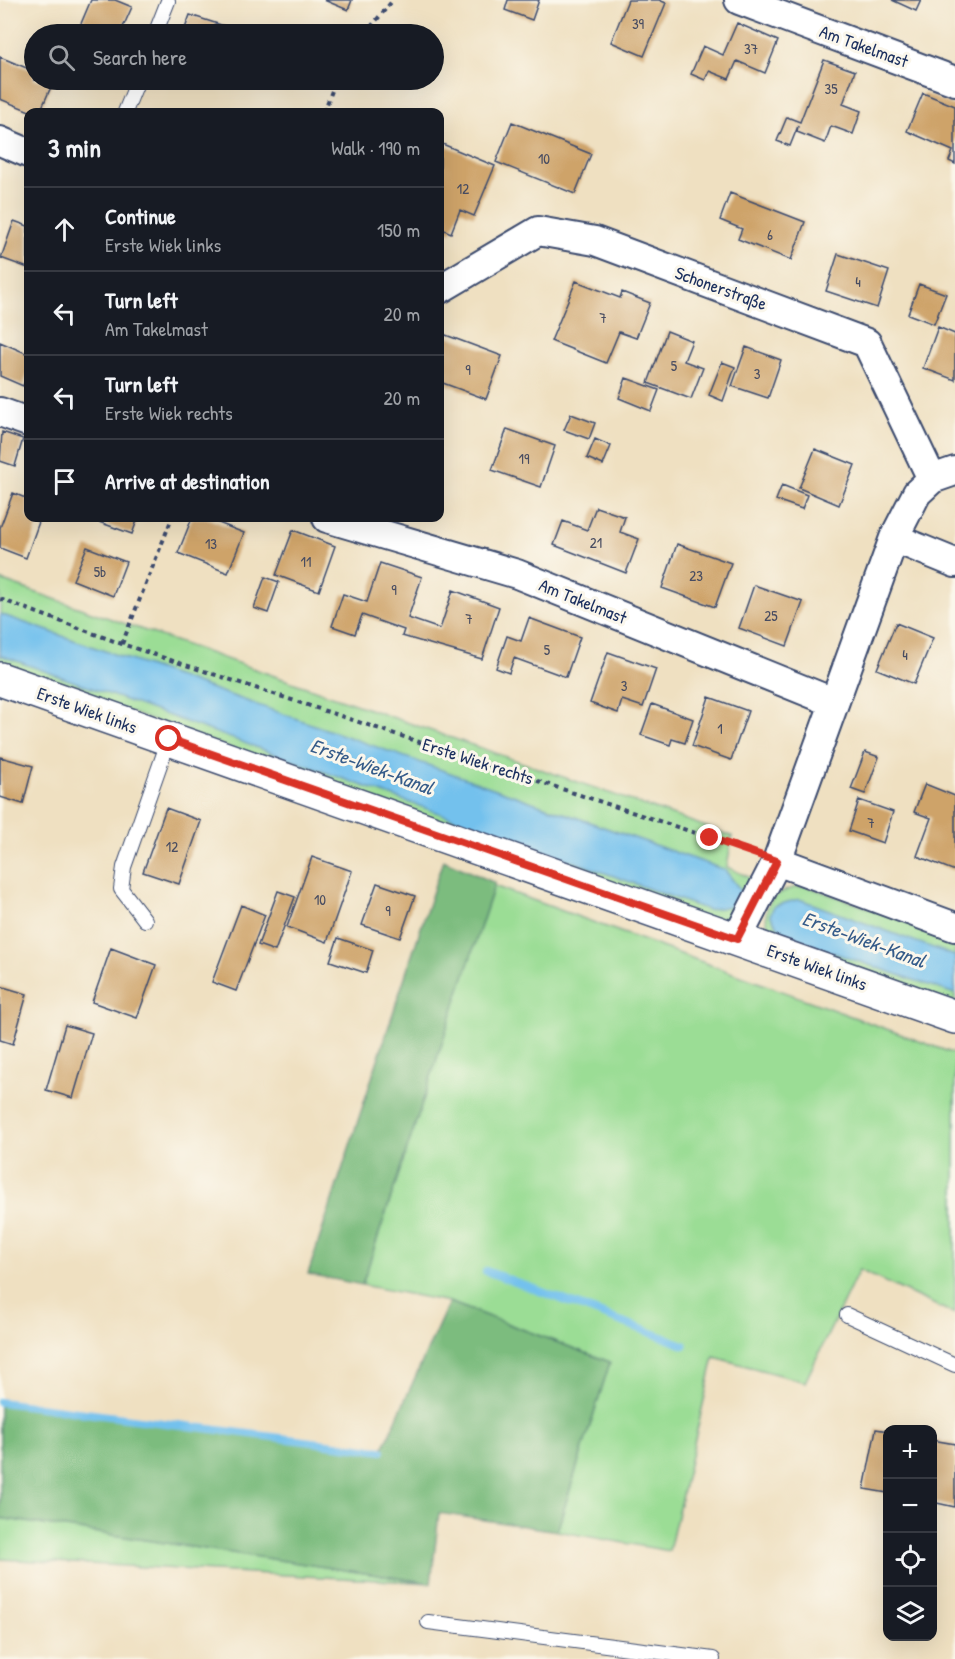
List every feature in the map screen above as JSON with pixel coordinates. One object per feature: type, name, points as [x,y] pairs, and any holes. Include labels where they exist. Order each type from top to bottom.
[{"type":"street","name":"Am Takelmast","points":[[739,0],[842,36],[955,81]]},
{"type":"street","points":[[0,141],[24,151]]},
{"type":"street","name":"Schonerstraße","points":[[444,288],[538,231],[595,241],[867,343],[944,475]]},
{"type":"street","points":[[0,412],[24,421]]},
{"type":"street","points":[[737,939],[777,861],[894,538],[917,493],[944,475]]},
{"type":"street","name":"Am Takelmast","points":[[341,522],[517,574],[833,702]]},
{"type":"street","points":[[894,538],[955,563]]},
{"type":"street","name":"Erste Wiek links","points":[[0,679],[955,1017]]},
{"type":"street","points":[[777,861],[955,927]]},
{"type":"lane","points":[[159,24],[168,1]]},
{"type":"lane","points":[[127,108],[134,90]]},
{"type":"lane","points":[[145,920],[121,889],[124,867],[169,739]]},
{"type":"lane","points":[[847,1315],[955,1365]]},
{"type":"lane","points":[[428,1622],[713,1659]]},
{"type":"path","points":[[373,24],[393,0]]},
{"type":"path","points":[[326,108],[332,90]]},
{"type":"path","points":[[122,644],[170,522]]},
{"type":"path","name":"Erste Wiek rechts","points":[[0,598],[122,644],[777,861]]},
{"type":"green space","points":[[0,580],[732,836],[727,867],[753,879],[733,918],[711,920],[0,666]]},
{"type":"green space","points":[[443,860],[495,883],[362,1285],[308,1274]]},
{"type":"green space","points":[[494,886],[955,1054],[955,1314],[859,1270],[805,1382],[714,1357],[669,1551],[557,1531],[610,1362],[449,1302],[362,1285]]},
{"type":"green space","points":[[806,886],[955,938],[955,1007],[782,946],[769,929],[767,908],[775,896],[782,892]]},
{"type":"green space","points":[[449,1302],[610,1362],[557,1531],[439,1513],[431,1583],[0,1518],[0,1402],[382,1451]]},
{"type":"green space","points":[[0,1518],[431,1583],[0,1559]]},
{"type":"water","name":"Erste-Wiek-Kanal","points":[[0,614],[725,870],[744,895],[741,904],[708,910],[0,655]]},
{"type":"water","name":"Erste-Wiek-Kanal","points":[[799,899],[955,956],[955,994],[784,936],[770,915],[774,906]]},
{"type":"building","points":[[91,0],[115,0],[132,7],[124,24],[81,24]]},
{"type":"building","points":[[324,0],[352,0],[348,10]]},
{"type":"building","points":[[508,0],[539,0],[532,20],[505,10]]},
{"type":"building","points":[[628,0],[659,0],[666,3],[644,56],[611,42]]},
{"type":"building","points":[[892,0],[921,0],[916,11]]},
{"type":"building","points":[[190,15],[218,24],[187,24]]},
{"type":"building","points":[[737,23],[778,41],[765,73],[737,61],[729,79],[709,71],[705,80],[691,74],[703,46],[723,55]]},
{"type":"building","points":[[0,57],[24,67],[24,90],[50,90],[42,108],[24,109],[0,99]]},
{"type":"building","points":[[824,60],[855,71],[843,104],[861,111],[853,134],[831,126],[825,143],[797,132],[798,126],[790,146],[777,141],[787,117],[800,122]]},
{"type":"building","points":[[923,93],[955,106],[955,164],[949,161],[953,151],[907,131]]},
{"type":"building","points":[[512,122],[591,154],[575,194],[496,162]]},
{"type":"building","points":[[444,145],[495,166],[474,216],[460,210],[451,233],[444,230]]},
{"type":"building","points":[[730,193],[805,222],[791,260],[738,239],[742,229],[720,220]]},
{"type":"building","points":[[14,221],[24,225],[24,267],[1,258]]},
{"type":"building","points":[[838,254],[889,271],[877,308],[826,291]]},
{"type":"building","points":[[576,281],[620,298],[622,292],[650,303],[636,338],[619,332],[606,363],[551,341]]},
{"type":"building","points":[[919,284],[946,294],[934,324],[908,314]]},
{"type":"building","points":[[938,327],[955,334],[955,380],[923,368]]},
{"type":"building","points":[[667,331],[692,341],[684,361],[703,368],[691,399],[648,383]]},
{"type":"building","points":[[444,334],[502,356],[486,399],[444,383]]},
{"type":"building","points":[[0,342],[24,352],[24,383],[23,386],[0,376]]},
{"type":"building","points":[[746,347],[781,360],[768,398],[732,386]]},
{"type":"building","points":[[722,362],[735,367],[723,401],[709,395]]},
{"type":"building","points":[[626,378],[659,390],[651,411],[619,398]]},
{"type":"building","points":[[571,414],[595,423],[589,439],[564,430]]},
{"type":"building","points":[[507,429],[555,446],[541,487],[492,470]]},
{"type":"building","points":[[2,432],[23,439],[15,466],[0,461]]},
{"type":"building","points":[[595,439],[611,446],[603,465],[587,458]]},
{"type":"building","points":[[815,449],[855,465],[839,505],[799,488]]},
{"type":"building","points":[[782,485],[807,495],[802,509],[776,500]]},
{"type":"building","points":[[13,493],[24,497],[24,522],[39,522],[26,558],[0,548],[0,528]]},
{"type":"building","points":[[596,507],[625,517],[620,532],[639,539],[626,573],[554,545],[563,521],[587,530]]},
{"type":"building","points":[[99,522],[136,522],[132,534]]},
{"type":"building","points":[[190,522],[216,522],[244,533],[228,573],[178,553]]},
{"type":"building","points":[[293,530],[335,546],[319,591],[276,575]]},
{"type":"building","points":[[677,544],[731,563],[715,607],[662,588]]},
{"type":"building","points":[[87,547],[126,562],[113,596],[73,580]]},
{"type":"building","points":[[380,563],[422,577],[408,618],[440,629],[453,590],[499,607],[482,659],[402,636],[404,630],[362,615],[355,634],[332,626],[343,594],[367,602]]},
{"type":"building","points":[[265,577],[279,582],[268,613],[254,608]]},
{"type":"building","points":[[754,585],[803,602],[787,646],[739,628]]},
{"type":"building","points":[[529,618],[580,637],[566,677],[514,658],[509,673],[496,668],[507,636],[521,641]]},
{"type":"building","points":[[896,623],[933,638],[914,684],[877,669]]},
{"type":"building","points":[[608,652],[656,669],[643,707],[622,700],[618,713],[590,703]]},
{"type":"building","points":[[709,697],[748,711],[731,760],[692,746]]},
{"type":"building","points":[[652,704],[693,719],[685,743],[672,739],[670,745],[641,735]]},
{"type":"building","points":[[865,752],[879,757],[865,794],[851,789]]},
{"type":"building","points":[[0,757],[33,766],[23,804],[0,797]]},
{"type":"building","points":[[925,784],[955,796],[955,871],[917,856],[931,818],[914,812]]},
{"type":"building","points":[[859,800],[893,812],[883,843],[849,831]]},
{"type":"building","points":[[166,808],[201,821],[179,884],[143,872]]},
{"type":"building","points":[[312,857],[352,871],[327,942],[287,927]]},
{"type":"building","points":[[377,883],[415,896],[400,938],[362,925]]},
{"type":"building","points":[[278,891],[295,897],[275,951],[258,945]]},
{"type":"building","points":[[241,905],[265,915],[236,991],[212,982]]},
{"type":"building","points":[[338,938],[373,950],[366,973],[330,961]]},
{"type":"building","points":[[111,948],[156,965],[137,1018],[92,1002]]},
{"type":"building","points":[[0,986],[27,994],[13,1044],[0,1040]]},
{"type":"building","points":[[65,1025],[92,1033],[73,1098],[46,1090]]},
{"type":"building","points":[[876,1429],[883,1430],[883,1492],[864,1489]]},
{"type":"building","points":[[937,1441],[955,1444],[955,1507],[937,1503]]},
{"type":"waterway","points":[[486,1271],[684,1345]]},
{"type":"waterway","points":[[0,1402],[382,1451]]},
{"type":"route","points":[[169,739],[737,939],[777,861],[710,838]]}]
